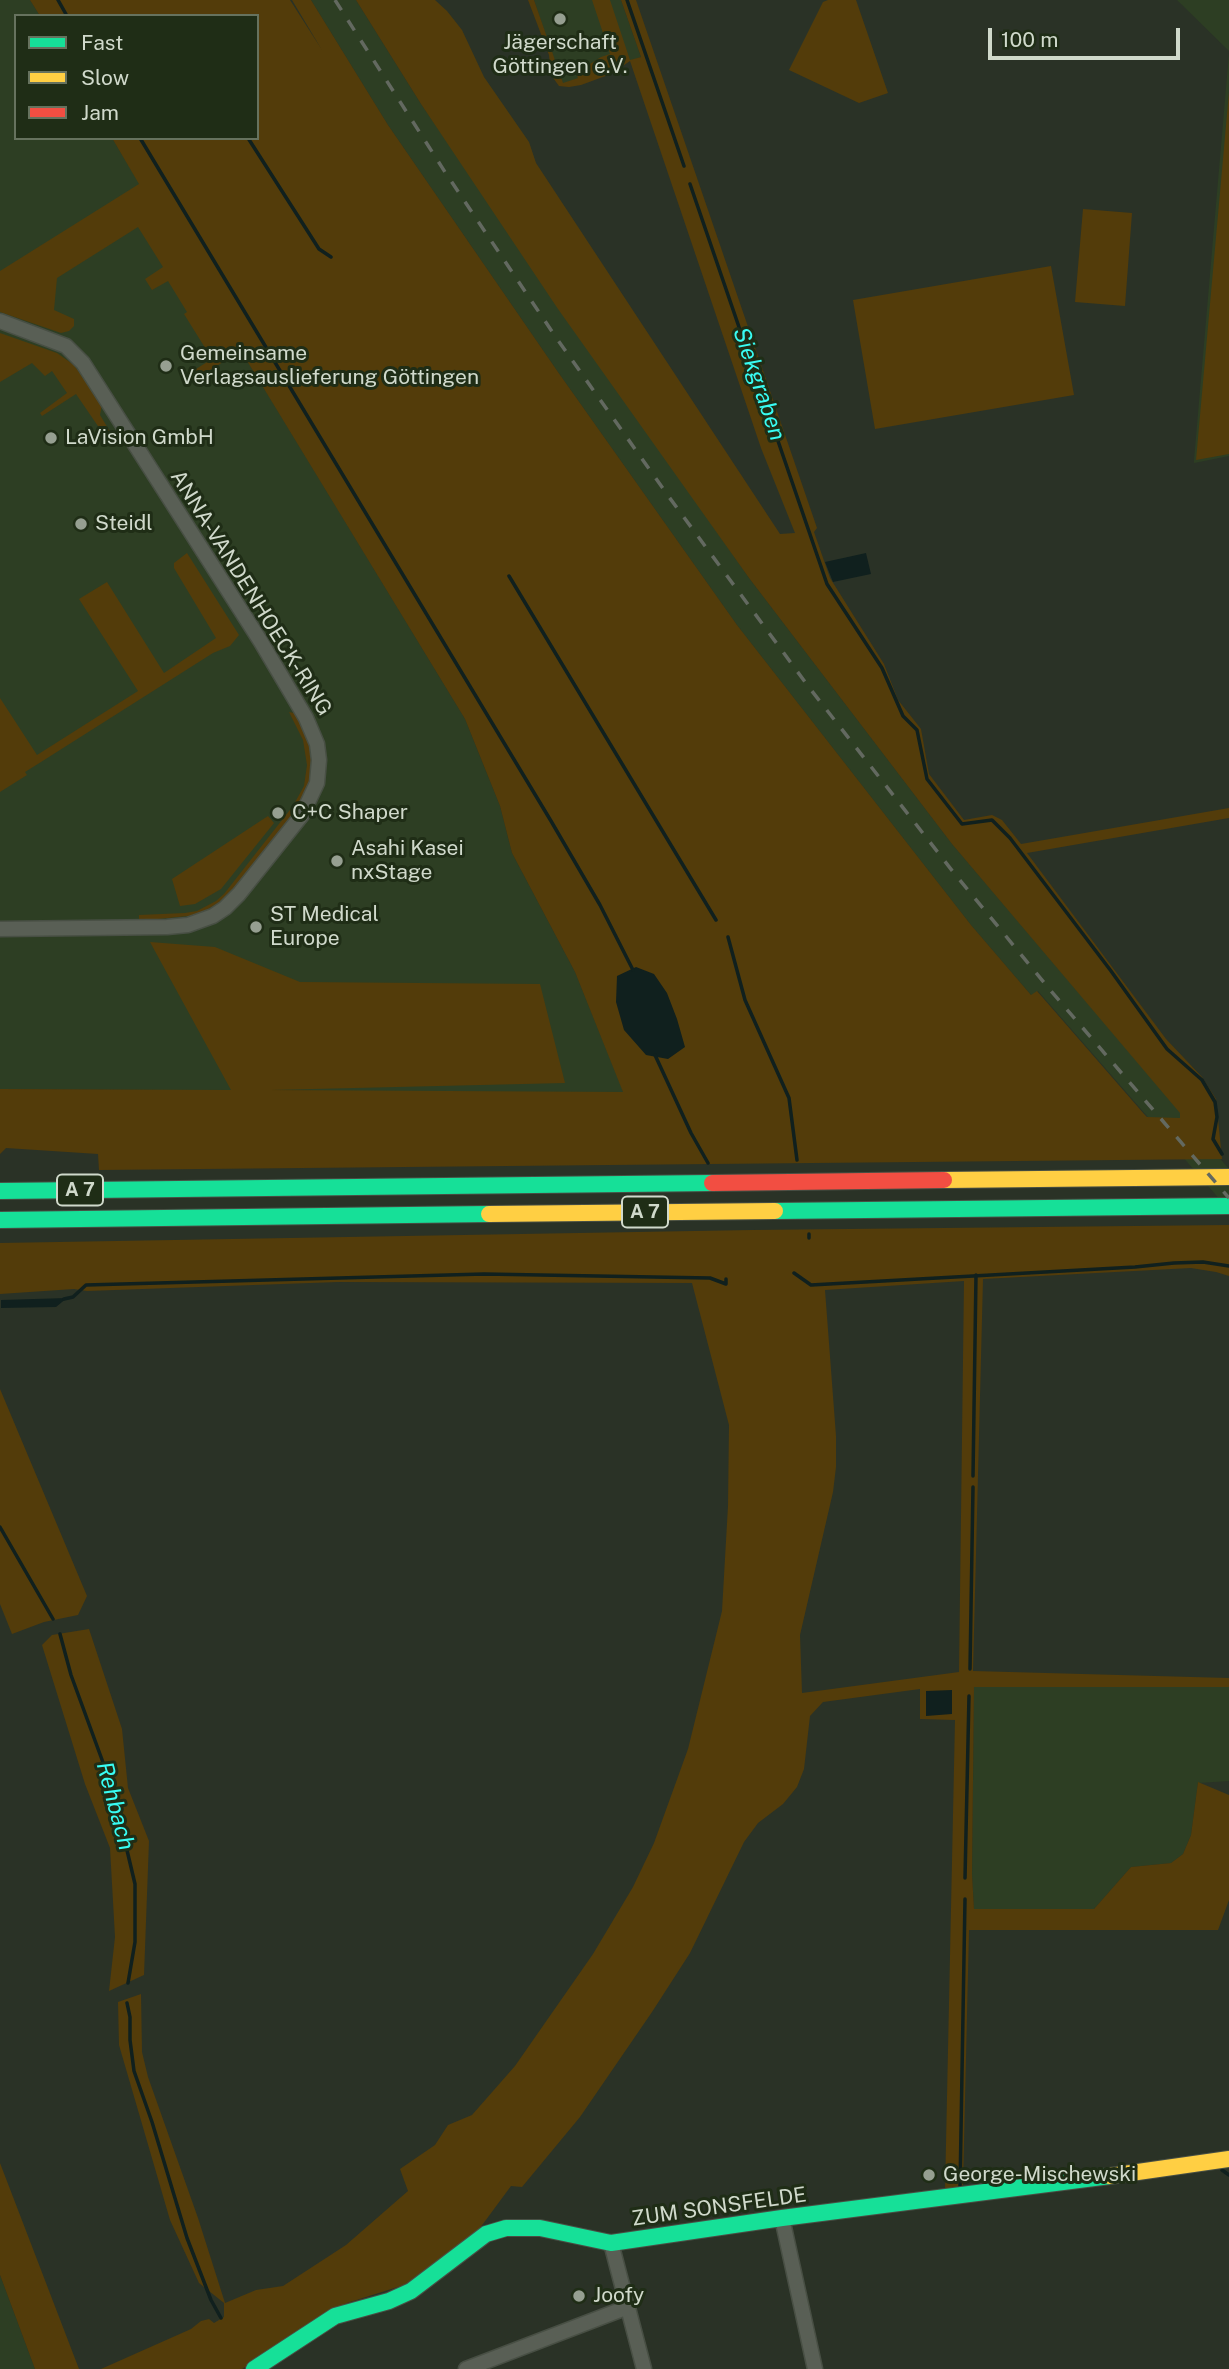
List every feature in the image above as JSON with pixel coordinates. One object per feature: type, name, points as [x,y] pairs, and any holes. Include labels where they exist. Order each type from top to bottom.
[{"type":"main road","name":"A 7","points":[[0,1191],[1229,1177]]},
{"type":"main road","name":"A 7","points":[[0,1220],[1229,1206]]},
{"type":"main road","name":"ZUM SONSFELDE","points":[[254,2369],[335,2316],[389,2301],[411,2291],[486,2234],[506,2228],[525,2227],[611,2243],[1229,2159]]},
{"type":"street","name":"ANNA-VANDENHOECK-RING","points":[[0,321],[66,346],[83,363],[268,653],[313,733],[319,760],[317,783],[302,815],[239,894],[213,916],[188,925],[0,929]]},
{"type":"street","points":[[782,2218],[815,2369]]},
{"type":"street","points":[[611,2243],[644,2369]]},
{"type":"street","points":[[466,2369],[628,2307]]},
{"type":"shaded area","points":[[0,0],[30,0],[39,14],[14,14],[14,140],[113,140],[465,719],[500,806],[512,853],[575,972],[624,1093],[0,1089]]},
{"type":"shaded area","points":[[30,0],[290,0],[322,50],[292,0],[311,0],[388,125],[737,625],[971,925],[1031,995],[1037,991],[1147,1117],[1180,1118],[1180,1113],[952,844],[749,578],[558,309],[421,104],[356,0],[435,0],[447,11],[462,30],[484,77],[529,142],[536,163],[780,534],[795,533],[761,448],[630,61],[611,74],[581,85],[559,86],[551,75],[549,55],[528,0],[534,0],[563,83],[578,78],[576,73],[610,54],[592,0],[610,0],[630,60],[641,57],[621,0],[636,0],[817,528],[814,532],[830,578],[884,664],[898,700],[921,729],[929,774],[964,820],[992,815],[1002,820],[1021,844],[1229,808],[1229,818],[1027,853],[1166,1039],[1202,1077],[1216,1099],[1222,1159],[99,1170],[98,1154],[6,1148],[0,1154],[0,1089],[231,1090],[150,942],[215,947],[300,982],[540,984],[565,1083],[271,1090],[623,1092],[575,972],[512,853],[500,806],[465,719],[241,351],[192,381],[188,374],[212,359],[184,314],[187,312],[168,281],[152,290],[145,279],[163,267],[138,227],[57,278],[54,310],[74,319],[74,326],[69,331],[61,333],[0,312],[0,271],[139,184],[113,140],[259,140],[259,14],[39,14]]},
{"type":"shaded area","points":[[311,0],[356,0],[421,104],[749,578],[952,844],[1229,1169],[1229,1210],[1038,991],[1032,996],[971,925],[737,625],[388,125]]},
{"type":"shaded area","points":[[534,0],[621,0],[641,57],[562,84]]},
{"type":"shaded area","points":[[856,0],[888,93],[859,103],[789,70],[823,2]]},
{"type":"shaded area","points":[[1177,0],[1229,0],[1229,51]]},
{"type":"shaded area","points":[[1229,53],[1229,456],[1194,463],[1194,460]]},
{"type":"shaded area","points":[[1229,92],[1229,454],[1196,460]]},
{"type":"shaded area","points":[[1083,209],[1132,213],[1125,306],[1075,302]]},
{"type":"shaded area","points":[[1051,266],[1074,395],[875,429],[853,300]]},
{"type":"shaded area","points":[[0,333],[57,353],[74,365],[102,405],[100,415],[112,435],[108,437],[102,432],[76,394],[42,416],[40,413],[67,393],[52,371],[45,376],[32,363],[0,382]]},
{"type":"shaded area","points":[[187,553],[239,635],[230,646],[213,653],[25,772],[27,775],[0,792],[0,698],[37,755],[138,691],[79,599],[107,582],[164,673],[216,638],[174,568],[174,563]]},
{"type":"shaded area","points":[[866,553],[871,574],[833,582],[825,562]]},
{"type":"shaded area","points":[[289,712],[294,713],[302,726],[312,754],[310,780],[297,808],[234,890],[222,901],[197,915],[139,921],[139,915],[197,911],[216,901],[293,806],[304,786],[307,765],[303,740]]},
{"type":"shaded area","points":[[268,816],[274,823],[221,889],[195,904],[180,906],[172,879]]},
{"type":"shaded area","points":[[636,967],[654,974],[667,993],[677,1019],[685,1047],[668,1059],[646,1055],[624,1030],[616,1002],[617,976]]},
{"type":"shaded area","points":[[1229,1225],[1229,1276],[1191,1268],[983,1279],[973,1671],[1229,1678],[1229,1687],[974,1687],[974,1909],[1094,1909],[1131,1867],[1171,1863],[1183,1854],[1191,1835],[1198,1782],[1229,1795],[1229,1900],[1218,1930],[969,1930],[963,2185],[945,2191],[955,1720],[920,1719],[920,1689],[823,1702],[810,1716],[804,1769],[797,1787],[783,1804],[758,1823],[744,1842],[690,1953],[652,2012],[580,2117],[522,2187],[511,2186],[477,2232],[404,2285],[347,2303],[242,2369],[101,2369],[191,2329],[201,2321],[209,2319],[214,2323],[224,2317],[224,2303],[199,2283],[170,2220],[119,2045],[118,2002],[141,1994],[142,2052],[148,2077],[225,2303],[256,2290],[283,2286],[346,2245],[408,2191],[400,2169],[435,2145],[448,2125],[472,2115],[515,2066],[593,1954],[633,1887],[654,1843],[688,1749],[722,1611],[729,1425],[692,1283],[338,1282],[87,1291],[74,1289],[0,1294],[0,1243]],"holes":[[[964,1281],[959,1672],[802,1693],[800,1635],[833,1492],[836,1467],[825,1290]]]},
{"type":"shaded area","points":[[67,1298],[56,1307],[1,1308],[1,1300]]},
{"type":"shaded area","points":[[0,1389],[87,1596],[78,1615],[44,1622],[12,1634],[0,1604]]},
{"type":"shaded area","points":[[89,1629],[122,1729],[128,1788],[149,1841],[144,1975],[109,1991],[115,1937],[110,1848],[85,1784],[42,1645],[52,1635]]},
{"type":"shaded area","points":[[974,1686],[1229,1687],[1229,1781],[1198,1783],[1191,1835],[1183,1854],[1171,1863],[1131,1867],[1094,1909],[974,1910]]},
{"type":"shaded area","points":[[952,1690],[952,1714],[926,1716],[926,1691]]},
{"type":"shaded area","points":[[0,2163],[79,2369],[35,2369],[0,2275]]},
{"type":"shaded area","points":[[0,2275],[35,2369],[0,2369]]},
{"type":"waterway","points":[[58,0],[66,14]]},
{"type":"waterway","name":"Siekgraben","points":[[627,0],[684,166]]},
{"type":"waterway","points":[[141,140],[551,821],[600,905],[633,970]]},
{"type":"waterway","points":[[249,140],[319,249],[331,257]]},
{"type":"waterway","points":[[690,184],[827,584],[882,668],[903,716],[917,730],[927,779],[962,824],[992,820],[1010,838],[1167,1049],[1202,1080],[1215,1102],[1217,1117],[1213,1139],[1222,1154]]},
{"type":"waterway","points":[[509,576],[716,920]]},
{"type":"waterway","points":[[728,937],[745,1000],[789,1098],[797,1160]]},
{"type":"waterway","points":[[655,1055],[708,1163]]},
{"type":"waterway","points":[[794,1273],[811,1285],[1174,1263],[1203,1262],[1229,1266]]},
{"type":"waterway","points":[[64,1299],[73,1297],[86,1285],[484,1274],[710,1278],[726,1284],[726,1279]]},
{"type":"waterway","points":[[973,1476],[976,1275]]},
{"type":"waterway","points":[[970,1669],[973,1487]]},
{"type":"waterway","name":"Rehbach","points":[[0,1527],[53,1619]]},
{"type":"waterway","name":"Rehbach","points":[[60,1634],[71,1675],[112,1787],[135,1884],[135,1942],[128,1983]]},
{"type":"waterway","points":[[965,1878],[969,1696]]},
{"type":"waterway","points":[[960,2188],[965,1899]]},
{"type":"waterway","name":"Rehbach","points":[[127,2003],[134,2071],[187,2238],[211,2300],[221,2318]]},
{"type":"waterway","points":[[1222,2170],[1229,2175]]},
{"type":"railway","points":[[335,0],[445,172],[555,336],[808,686],[954,873],[1051,991],[1229,1198]]},
{"type":"traffic: fast","points":[[0,1191],[712,1183]]},
{"type":"traffic: fast","points":[[775,1211],[1229,1206]]},
{"type":"traffic: fast","points":[[0,1220],[489,1214]]},
{"type":"traffic: fast","points":[[254,2369],[335,2316],[389,2301],[411,2291],[486,2234],[506,2228],[540,2228],[611,2243],[1110,2176]]},
{"type":"traffic: slow","points":[[944,1180],[1229,1177]]},
{"type":"traffic: slow","points":[[489,1214],[775,1211]]},
{"type":"traffic: slow","points":[[1110,2176],[1229,2159]]},
{"type":"traffic: jam","points":[[712,1183],[944,1180]]},
{"type":"place","name":"Jägerschaft Göttingen e.V.","points":[[560,19]]},
{"type":"place","name":"Gemeinsame Verlagsauslieferung Göttingen","points":[[166,366]]},
{"type":"place","name":"LaVision GmbH","points":[[51,438]]},
{"type":"place","name":"Steidl","points":[[81,524]]},
{"type":"place","name":"C+C Shaper","points":[[278,813]]},
{"type":"place","name":"Asahi Kasei nxStage","points":[[337,861]]},
{"type":"place","name":"ST Medical Europe","points":[[256,927]]},
{"type":"place","name":"George-Mischewski","points":[[929,2175]]},
{"type":"place","name":"Joofy","points":[[579,2296]]}]
